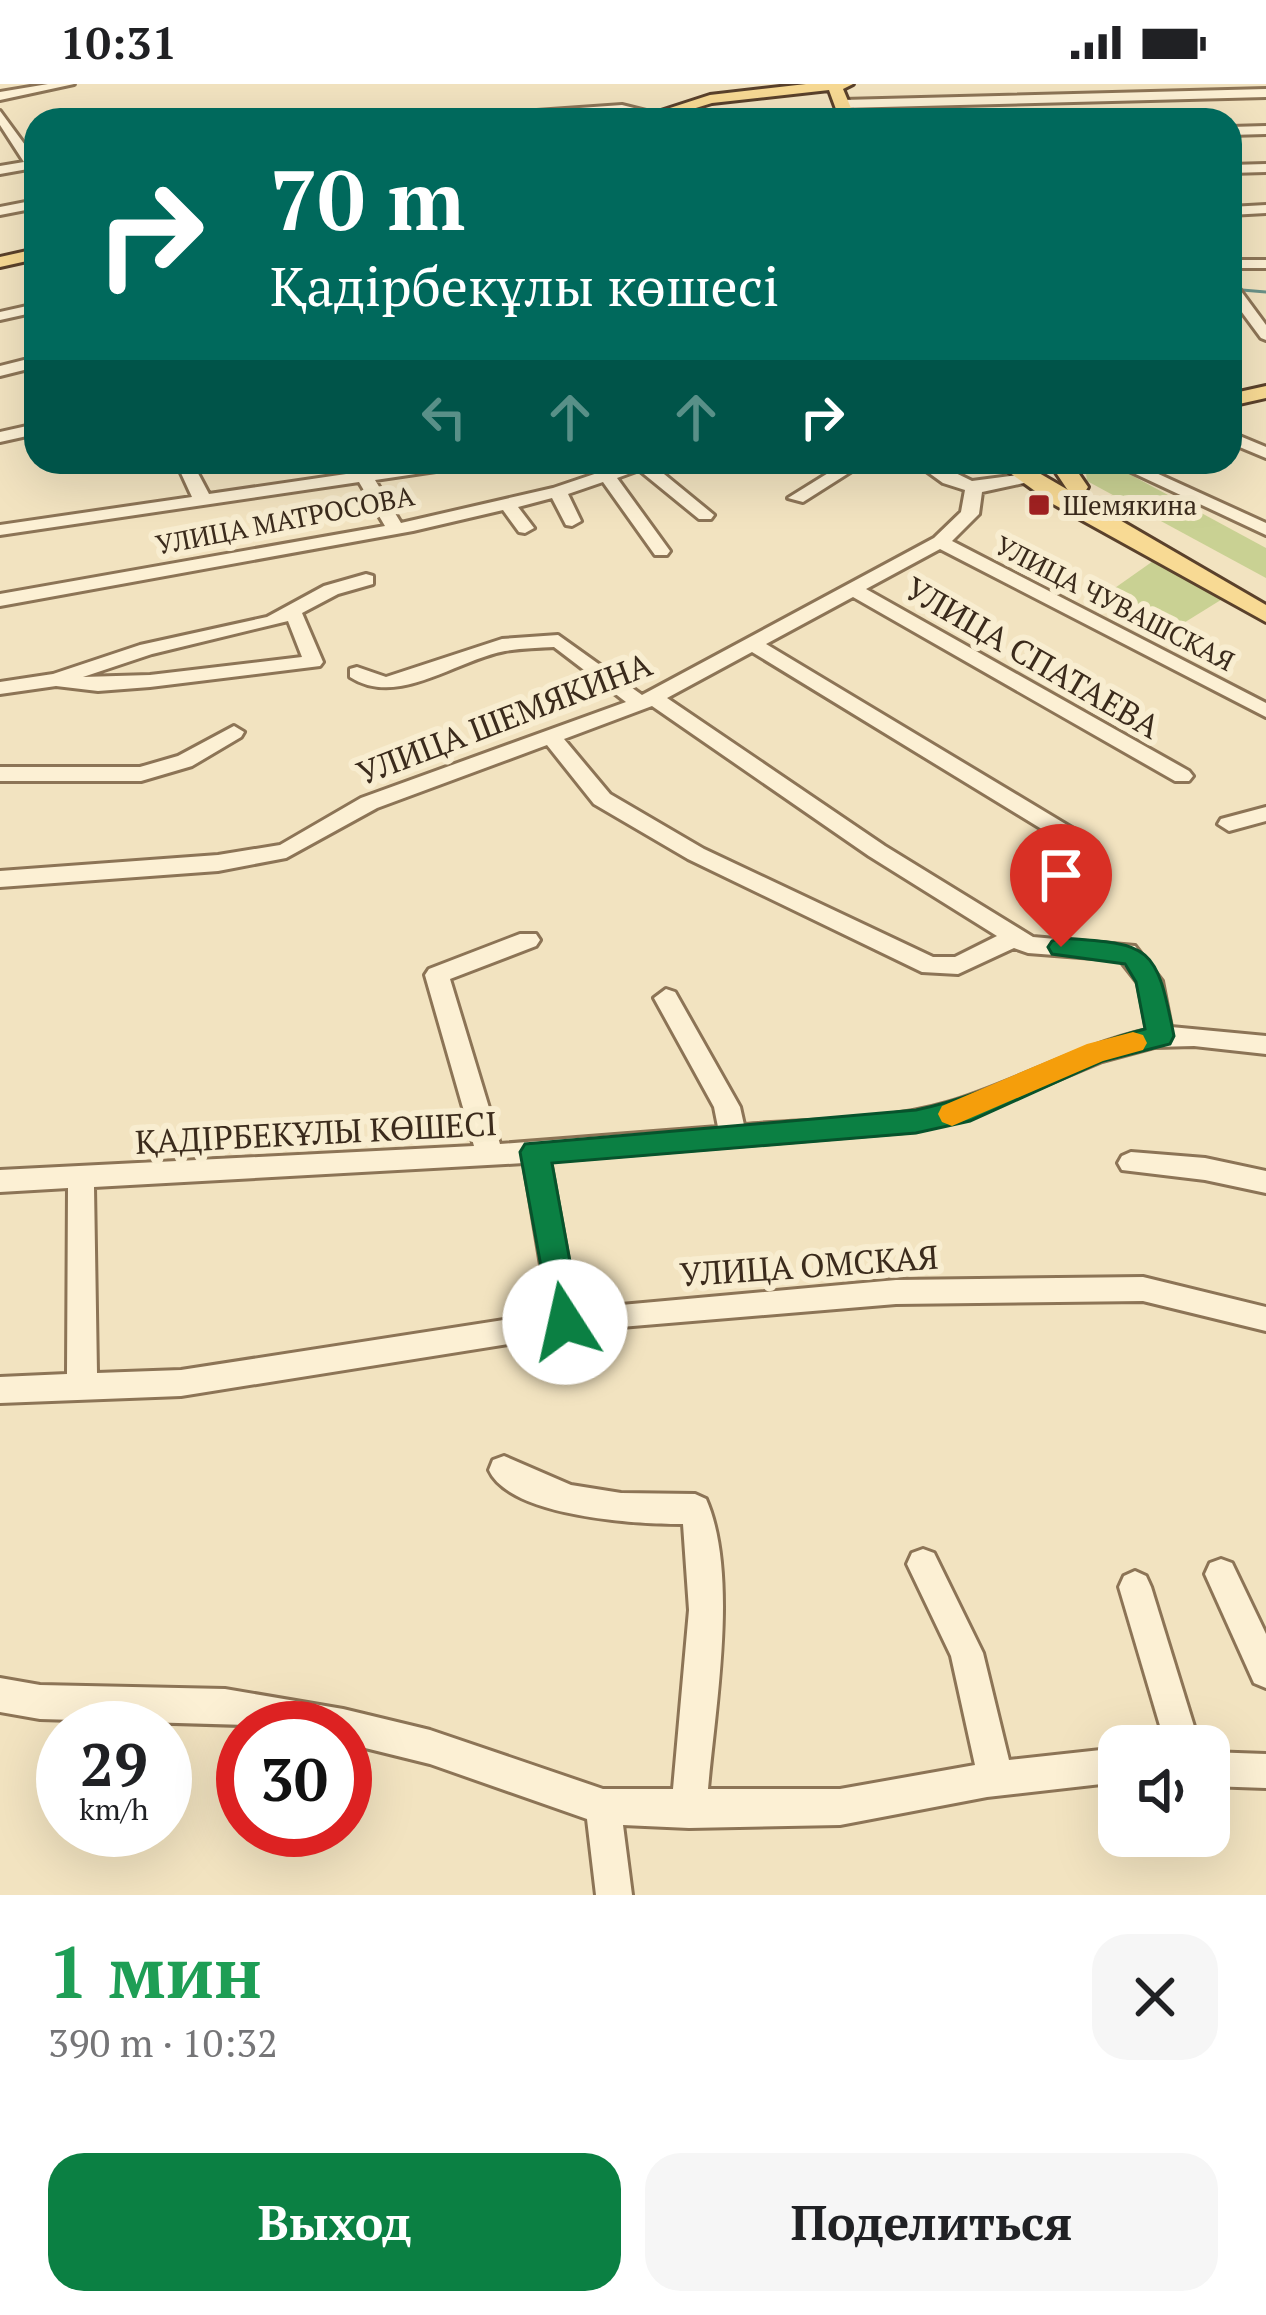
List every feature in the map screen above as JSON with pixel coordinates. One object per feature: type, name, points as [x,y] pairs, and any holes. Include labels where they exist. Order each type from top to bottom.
[{"type":"main road","points":[[681,108],[710,99],[831,98],[846,84]]},
{"type":"main road","points":[[1038,474],[1266,615]]},
{"type":"main road","points":[[1066,474],[1069,493]]},
{"type":"main road","points":[[1069,493],[1266,591]]},
{"type":"street","points":[[0,96],[68,84]]},
{"type":"street","points":[[1079,84],[1097,108]]},
{"type":"street","points":[[831,98],[1266,93]]},
{"type":"street","points":[[0,115],[24,152]]},
{"type":"street","points":[[1242,303],[1266,335]]},
{"type":"street","points":[[192,474],[201,500]]},
{"type":"street","points":[[0,530],[378,474]]},
{"type":"street","name":"УЛИЦА МАТРОСОВА","points":[[0,600],[396,529],[617,474]]},
{"type":"street","points":[[657,474],[704,515]]},
{"type":"street","points":[[797,499],[839,474]]},
{"type":"street","points":[[941,474],[974,490],[1020,474]]},
{"type":"street","points":[[1144,474],[1266,530]]},
{"type":"street","points":[[364,476],[396,529]]},
{"type":"street","points":[[608,477],[661,551]]},
{"type":"street","name":"УЛИЦА ШЕМЯКИНА","points":[[0,879],[286,851],[369,803],[647,701],[940,542],[970,514],[974,490]]},
{"type":"street","points":[[558,492],[572,521]]},
{"type":"street","points":[[507,504],[525,528]]},
{"type":"street","name":"УЛИЦА ЧУВАШСКАЯ","points":[[940,542],[1266,711]]},
{"type":"street","points":[[289,616],[331,590],[366,580]]},
{"type":"street","name":"УЛИЦА СПАТАЕВА","points":[[854,590],[1182,776]]},
{"type":"street","points":[[0,688],[56,680],[116,683],[251,673],[313,662],[296,616],[289,616],[147,649],[80,668],[56,680]]},
{"type":"street","points":[[357,673],[373,683],[388,683],[502,645],[558,641],[1028,945],[1126,952],[1134,957],[1150,981],[1160,1036]]},
{"type":"street","points":[[754,644],[1089,848]]},
{"type":"street","points":[[0,774],[141,774],[185,761],[234,732]]},
{"type":"street","points":[[553,739],[602,799],[697,854],[930,966],[958,965],[1016,937]]},
{"type":"street","points":[[1229,824],[1266,814]]},
{"type":"street","points":[[490,1156],[436,975],[528,940]]},
{"type":"street","points":[[666,998],[727,1107],[733,1134]]},
{"type":"street","name":"ҚАДІРБЕКҰЛЫ КӨШЕСІ","points":[[0,1181],[490,1156],[916,1121],[984,1105],[1027,1080],[1096,1052],[1160,1036],[1266,1045]]},
{"type":"street","points":[[535,1152],[565,1322]]},
{"type":"street","points":[[1131,1163],[1205,1168],[1266,1182]]},
{"type":"street","points":[[81,1178],[82,1388]]},
{"type":"street","name":"УЛИЦА ОМСКАЯ","points":[[0,1390],[181,1383],[565,1322],[896,1292],[1143,1289],[1266,1318]]},
{"type":"street","points":[[504,1470],[526,1486],[616,1510],[694,1509],[703,1527],[703,1597],[689,1810]]},
{"type":"street","points":[[922,1564],[967,1653],[996,1779]]},
{"type":"street","points":[[1221,1574],[1266,1671]]},
{"type":"street","points":[[1135,1587],[1178,1725]]},
{"type":"street","points":[[0,1695],[40,1702],[225,1706],[343,1726],[430,1747],[603,1807],[840,1807],[996,1779],[1098,1767]]},
{"type":"street","points":[[1230,1770],[1266,1771]]},
{"type":"street","points":[[603,1807],[614,1895]]},
{"type":"green space","points":[[1086,474],[1129,474],[1266,548],[1266,578],[1087,481]]},
{"type":"green space","points":[[1156,559],[1224,598],[1174,629],[1112,590]]},
{"type":"waterway","points":[[1242,290],[1266,292]]},
{"type":"slow traffic","points":[[952,1114],[1096,1052],[1133,1043]]},
{"type":"place","name":"Шемякина","points":[[1039,505]]},
{"type":"route","points":[[565,1322],[535,1152],[916,1121],[960,1113],[1096,1052],[1160,1036],[1150,981],[1134,957],[1126,952],[1061,947]]}]
